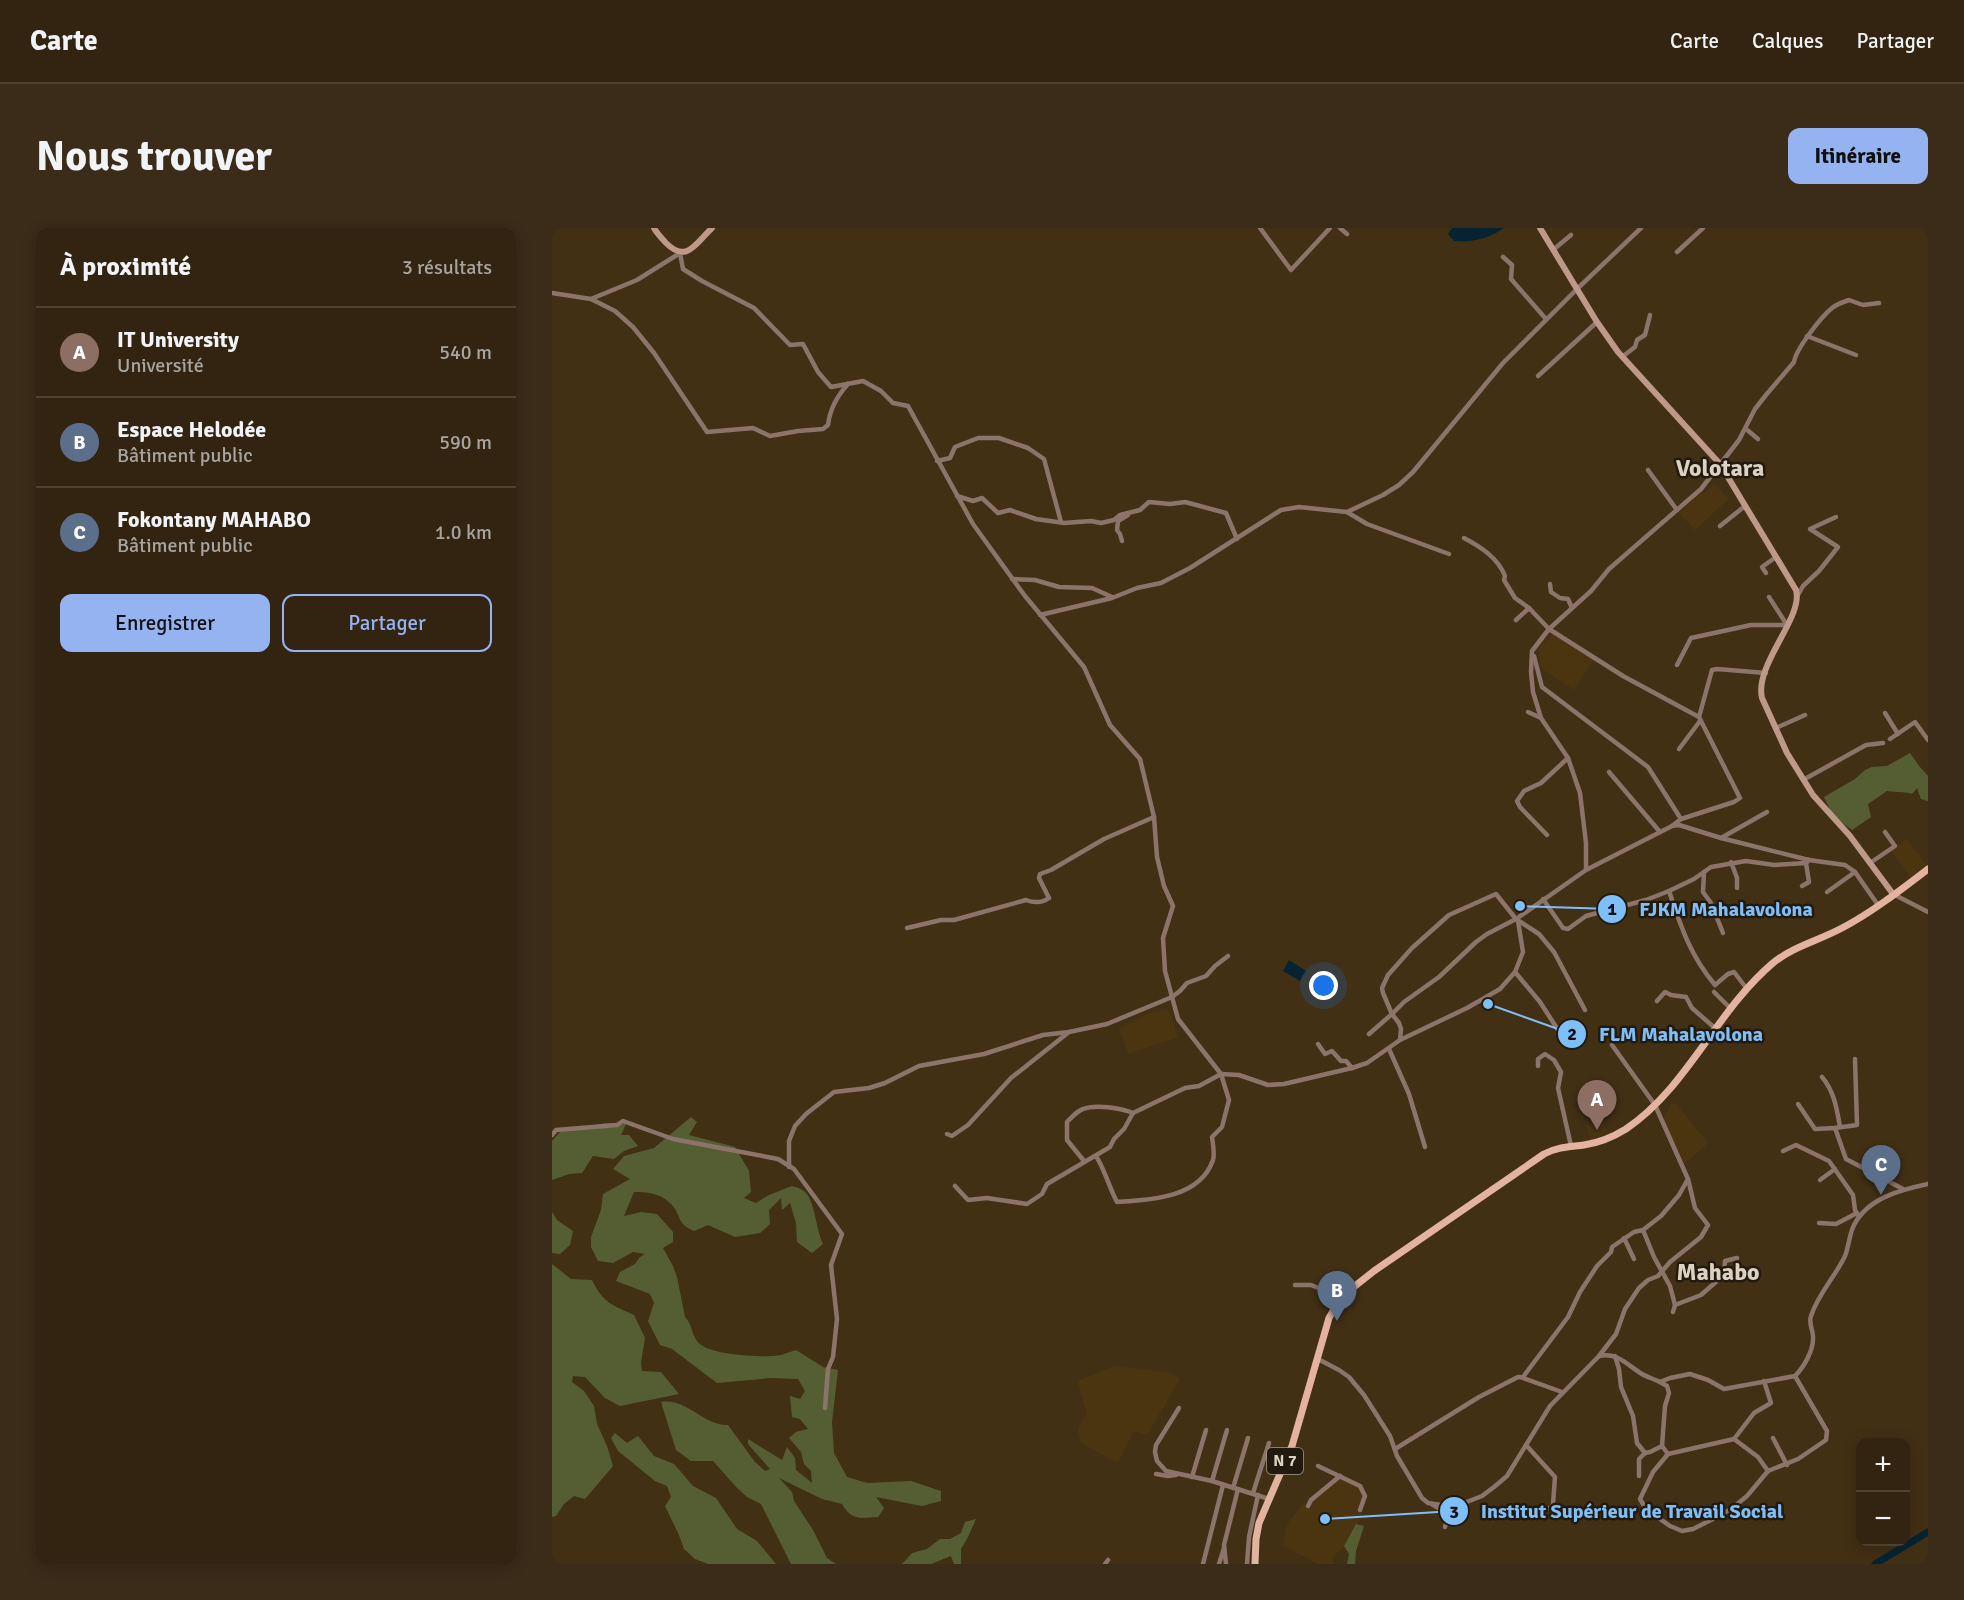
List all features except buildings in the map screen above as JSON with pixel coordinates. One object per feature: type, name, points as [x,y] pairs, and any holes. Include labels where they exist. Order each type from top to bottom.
[{"type":"main road","name":"N 7","points":[[1255,1564],[1259,1523],[1292,1446],[1329,1318],[1341,1297],[1374,1271],[1544,1154],[1556,1149],[1594,1143],[1636,1122],[1655,1105],[1747,989],[1780,958],[1844,927],[1928,869]]},
{"type":"street","points":[[654,228],[675,251],[680,253]]},
{"type":"street","points":[[591,299],[637,280],[680,253],[687,252],[712,228]]},
{"type":"street","points":[[1260,228],[1291,270],[1330,228]]},
{"type":"street","points":[[1340,228],[1347,234]]},
{"type":"street","points":[[1540,228],[1597,322],[1622,357],[1720,464],[1798,595]]},
{"type":"street","points":[[1347,512],[1383,495],[1413,472],[1503,363],[1641,228]]},
{"type":"street","points":[[1677,252],[1703,228]]},
{"type":"street","points":[[1553,250],[1571,235]]},
{"type":"street","points":[[680,253],[683,269],[754,308],[790,345],[803,344],[818,372],[831,387],[863,381],[881,391],[893,403],[908,406],[973,524],[1012,579],[1084,668],[1110,725],[1140,759],[1154,817],[1157,857],[1164,886],[1173,906],[1163,938],[1165,971],[1178,1018],[1221,1074],[1229,1100],[1222,1127],[1212,1137],[1214,1158],[1204,1178],[1183,1192],[1147,1200],[1117,1202],[1096,1156]]},
{"type":"street","points":[[1503,256],[1512,265],[1511,279],[1546,319]]},
{"type":"street","points":[[552,293],[591,299],[615,311],[633,327],[654,353],[707,432],[753,429],[770,436],[823,429],[828,425],[829,415],[837,396],[848,384]]},
{"type":"street","points":[[1586,870],[1586,843],[1580,792],[1568,758],[1541,718],[1533,692],[1532,651],[1549,629],[1591,591],[1609,569],[1701,489],[1746,429],[1755,410],[1794,362],[1794,357],[1807,336],[1830,309],[1849,300],[1863,304],[1879,303]]},
{"type":"street","points":[[1622,357],[1635,347],[1637,340],[1645,335],[1650,315]]},
{"type":"street","points":[[1539,376],[1597,322]]},
{"type":"street","points":[[1807,336],[1856,355]]},
{"type":"street","points":[[1746,429],[1758,440]]},
{"type":"street","points":[[937,461],[950,458],[955,447],[978,438],[999,438],[1028,448],[1044,459],[1061,522]]},
{"type":"street","points":[[1648,470],[1677,510]]},
{"type":"street","points":[[957,496],[973,501],[982,498],[998,513],[1010,510],[1036,519],[1061,522],[1091,521],[1101,524],[1114,520],[1120,515],[1129,514]]},
{"type":"street","points":[[1122,541],[1117,530],[1118,521],[1140,510],[1149,502],[1185,502],[1226,513],[1237,538]]},
{"type":"street","points":[[1720,526],[1745,506]]},
{"type":"street","points":[[1040,615],[1112,598],[1137,588],[1161,583],[1190,568],[1281,510],[1291,507],[1347,512],[1367,524],[1449,554]]},
{"type":"street","points":[[1836,517],[1810,529],[1838,547],[1819,571],[1803,586],[1798,595],[1797,602],[1775,648],[1761,691],[1787,753],[1813,795],[1850,836],[1893,894],[1928,912]]},
{"type":"street","points":[[1369,1034],[1404,1002],[1439,977],[1476,942],[1517,920],[1586,870],[1672,826],[1681,819],[1740,798],[1699,719],[1623,676],[1549,629],[1508,589],[1501,564],[1464,538]]},
{"type":"street","points":[[1766,573],[1762,567],[1776,557]]},
{"type":"street","points":[[1012,579],[1035,580],[1059,587],[1092,588],[1112,598]]},
{"type":"street","points":[[1550,584],[1551,592],[1568,599],[1572,608]]},
{"type":"street","points":[[1769,597],[1787,625]]},
{"type":"street","points":[[1516,620],[1529,608]]},
{"type":"street","points":[[1677,665],[1690,638],[1751,625],[1787,625]]},
{"type":"street","points":[[1532,651],[1542,687],[1648,767],[1681,819]]},
{"type":"street","points":[[1679,749],[1699,719],[1712,670],[1766,672]]},
{"type":"street","points":[[1528,712],[1541,718]]},
{"type":"street","points":[[1885,713],[1898,734]]},
{"type":"street","points":[[1776,728],[1805,715]]},
{"type":"street","points":[[1890,739],[1915,722],[1928,740]]},
{"type":"street","points":[[1803,780],[1866,745],[1883,743]]},
{"type":"street","points":[[1547,835],[1517,801],[1524,791],[1541,783],[1568,758]]},
{"type":"street","points":[[1609,772],[1660,832]]},
{"type":"street","points":[[1721,838],[1767,812]]},
{"type":"street","points":[[907,928],[941,920],[954,920],[1026,900],[1037,902],[1045,900],[1048,897],[1038,878],[1040,874],[1104,839],[1154,817]]},
{"type":"street","points":[[1672,826],[1679,825],[1807,861],[1845,865],[1855,872],[1878,905]]},
{"type":"street","points":[[1870,863],[1895,846],[1885,832]]},
{"type":"street","points":[[1543,899],[1563,927],[1568,929],[1586,916],[1646,900],[1669,891],[1711,867],[1746,861],[1774,864],[1807,861]]},
{"type":"street","points":[[1802,886],[1809,882],[1807,861]]},
{"type":"street","points":[[1731,862],[1737,878],[1737,888]]},
{"type":"street","points":[[1704,872],[1703,892],[1711,903],[1723,933]]},
{"type":"street","points":[[1827,892],[1855,872]]},
{"type":"street","points":[[1669,891],[1685,938],[1702,968],[1715,985],[1734,972],[1747,989]]},
{"type":"street","points":[[955,1186],[968,1200],[987,1198],[1028,1203],[1042,1194],[1047,1184],[1110,1146],[1124,1130],[1133,1113],[1185,1088],[1200,1086],[1221,1074],[1239,1075],[1269,1085],[1284,1084],[1352,1068],[1367,1062],[1400,1040],[1436,1024],[1507,983],[1515,972],[1523,952],[1521,928],[1496,894],[1449,915],[1412,948],[1385,980],[1383,993],[1401,1029],[1400,1040]]},
{"type":"street","points":[[1517,920],[1539,934],[1554,952],[1585,1010]]},
{"type":"street","points":[[789,1167],[789,1140],[795,1126],[806,1114],[834,1092],[869,1088],[885,1083],[919,1066],[984,1054],[1043,1035],[1107,1024],[1172,997],[1187,983],[1206,976],[1228,956]]},
{"type":"street","points":[[1515,972],[1540,1002],[1567,1044]]},
{"type":"street","points":[[1657,1001],[1665,992],[1686,997],[1692,1008],[1716,1029]]},
{"type":"street","points":[[1714,992],[1731,1009]]},
{"type":"street","points":[[947,1134],[952,1136],[968,1125],[1011,1078],[1069,1032]]},
{"type":"street","points":[[1318,1044],[1324,1053],[1333,1052],[1352,1068]]},
{"type":"street","points":[[1428,1503],[1455,1506],[1482,1496],[1507,1476],[1550,1406],[1599,1356],[1616,1334],[1625,1309],[1639,1288],[1648,1280],[1658,1276],[1670,1262],[1701,1237],[1707,1225],[1695,1208],[1688,1179],[1655,1105],[1612,1045]]},
{"type":"street","points":[[1389,1049],[1409,1094],[1425,1147]]},
{"type":"street","points":[[1538,1066],[1538,1059],[1545,1054],[1558,1065],[1561,1076],[1558,1088],[1571,1146]]},
{"type":"street","points":[[1798,1104],[1815,1129],[1857,1125],[1855,1059]]},
{"type":"street","points":[[1822,1077],[1828,1083],[1836,1101],[1838,1127],[1846,1159],[1903,1189]]},
{"type":"street","points":[[1084,1161],[1067,1140],[1067,1122],[1083,1109],[1101,1107],[1133,1113]]},
{"type":"street","points":[[552,1135],[556,1130],[617,1125],[623,1121],[673,1139],[778,1159],[794,1169],[842,1234],[831,1265],[837,1319],[833,1357],[828,1369],[825,1408]]},
{"type":"street","points":[[1783,1151],[1796,1145],[1829,1161],[1853,1195],[1858,1215],[1846,1254],[1810,1317],[1814,1338],[1811,1350],[1795,1376]]},
{"type":"street","points":[[1820,1180],[1835,1169]]},
{"type":"street","points":[[1523,1377],[1568,1317],[1580,1292],[1597,1266],[1611,1252],[1612,1247],[1634,1232],[1643,1230],[1661,1216],[1679,1195],[1688,1179]]},
{"type":"street","points":[[1818,1223],[1836,1224],[1858,1215],[1885,1196],[1903,1189],[1928,1184]]},
{"type":"street","points":[[1643,1230],[1670,1286],[1675,1305],[1673,1312]]},
{"type":"street","points":[[1624,1238],[1634,1259]]},
{"type":"street","points":[[1675,1305],[1701,1295],[1724,1273],[1725,1261],[1737,1258]]},
{"type":"street","points":[[1295,1285],[1311,1285],[1341,1297]]},
{"type":"street","points":[[1599,1356],[1607,1354],[1615,1356],[1630,1364],[1641,1374],[1667,1386],[1669,1393],[1665,1407],[1662,1446],[1668,1454]]},
{"type":"street","points":[[1615,1356],[1621,1387],[1633,1416],[1637,1443],[1645,1453]]},
{"type":"street","points":[[1318,1359],[1340,1370],[1356,1385],[1390,1436],[1397,1456],[1418,1493],[1428,1503],[1444,1511],[1447,1520],[1445,1527]]},
{"type":"street","points":[[1660,1382],[1690,1374],[1724,1389],[1788,1375],[1795,1376]]},
{"type":"street","points":[[1764,1381],[1771,1403],[1754,1413],[1734,1439],[1668,1454],[1653,1472],[1640,1499],[1646,1509],[1682,1531],[1705,1524],[1747,1496],[1768,1471],[1787,1465],[1818,1446],[1828,1436],[1827,1431],[1795,1376]]},
{"type":"street","points":[[1395,1449],[1518,1377],[1562,1392]]},
{"type":"street","points":[[1179,1408],[1156,1445],[1157,1461],[1166,1471],[1212,1481],[1269,1499]]},
{"type":"street","points":[[1192,1477],[1206,1430]]},
{"type":"street","points":[[1212,1481],[1227,1430]]},
{"type":"street","points":[[1219,1564],[1248,1438]]},
{"type":"street","points":[[1773,1438],[1787,1465]]},
{"type":"street","points":[[1734,1439],[1758,1458],[1768,1471]]},
{"type":"street","points":[[1247,1564],[1255,1494],[1269,1443]]},
{"type":"street","points":[[1526,1445],[1555,1477],[1553,1504],[1552,1507],[1544,1510]]},
{"type":"street","points":[[1639,1476],[1639,1459],[1645,1453],[1662,1446]]},
{"type":"street","points":[[1318,1466],[1360,1486],[1365,1496],[1360,1510]]},
{"type":"street","points":[[1156,1474],[1168,1476],[1179,1474]]},
{"type":"street","points":[[1308,1506],[1311,1500],[1340,1476]]},
{"type":"street","points":[[1203,1564],[1223,1485]]},
{"type":"street","points":[[1224,1545],[1226,1564]]},
{"type":"shaded area","points":[[1714,484],[1728,499],[1695,530],[1679,513],[1701,492],[1703,494]]},
{"type":"shaded area","points":[[1553,634],[1594,659],[1574,690],[1542,669],[1538,649]]},
{"type":"shaded area","points":[[1907,839],[1927,866],[1911,878],[1891,851]]},
{"type":"shaded area","points":[[1169,1010],[1178,1037],[1128,1054],[1119,1028],[1150,1013]]},
{"type":"shaded area","points":[[1672,1103],[1677,1105],[1708,1143],[1684,1164],[1663,1119]]},
{"type":"shaded area","points":[[1602,1120],[1607,1132],[1591,1141],[1586,1126]]},
{"type":"shaded area","points":[[1116,1366],[1171,1373],[1180,1379],[1147,1435],[1134,1431],[1118,1463],[1081,1443],[1078,1429],[1087,1413],[1077,1381]]},
{"type":"shaded area","points":[[1341,1478],[1360,1486],[1365,1496],[1360,1510],[1362,1515],[1343,1547],[1333,1557],[1333,1564],[1317,1564],[1283,1545],[1287,1524],[1304,1502],[1307,1505]]},
{"type":"green space","points":[[1910,753],[1928,776],[1928,801],[1921,799],[1917,788],[1912,794],[1887,791],[1868,804],[1871,817],[1852,830],[1833,816],[1824,797],[1855,779],[1865,770],[1887,766]]},
{"type":"green space","points":[[691,1117],[697,1122],[689,1135],[735,1147],[749,1171],[751,1192],[744,1198],[756,1203],[792,1186],[805,1192],[811,1202],[823,1244],[812,1253],[797,1242],[796,1223],[790,1203],[782,1210],[781,1198],[769,1210],[770,1224],[760,1233],[735,1237],[708,1225],[694,1231],[681,1222],[674,1207],[662,1197],[634,1192],[624,1216],[641,1212],[657,1214],[673,1232],[673,1242],[663,1248],[673,1266],[685,1317],[697,1341],[710,1349],[744,1355],[776,1356],[796,1350],[823,1367],[838,1370],[832,1422],[834,1453],[847,1477],[867,1483],[911,1481],[941,1491],[941,1501],[922,1506],[876,1497],[884,1508],[878,1517],[861,1518],[853,1516],[842,1504],[822,1499],[779,1478],[792,1492],[794,1501],[813,1530],[827,1558],[836,1564],[791,1564],[761,1504],[747,1497],[713,1461],[691,1461],[676,1450],[661,1402],[679,1404],[711,1421],[728,1425],[755,1462],[765,1471],[770,1469],[748,1444],[748,1439],[782,1460],[787,1447],[795,1458],[796,1470],[812,1483],[811,1471],[804,1464],[801,1452],[789,1438],[796,1432],[808,1429],[800,1419],[792,1417],[790,1396],[800,1399],[805,1391],[798,1379],[771,1378],[717,1383],[672,1349],[660,1345],[648,1321],[654,1303],[650,1294],[616,1281],[620,1272],[635,1264],[645,1254],[633,1252],[613,1263],[598,1261],[591,1247],[591,1237],[601,1210],[603,1194],[630,1179],[613,1169],[624,1156],[654,1148]]},
{"type":"green space","points":[[606,1123],[626,1124],[621,1135],[629,1135],[638,1146],[624,1151],[614,1159],[593,1156],[582,1173],[569,1174],[552,1180],[552,1141],[560,1132]]},
{"type":"green space","points":[[552,1212],[557,1220],[573,1231],[570,1245],[560,1254],[552,1253]]},
{"type":"green space","points":[[552,1264],[571,1279],[592,1280],[604,1299],[634,1315],[645,1338],[641,1362],[642,1371],[661,1372],[679,1394],[620,1406],[605,1398],[585,1377],[573,1376],[572,1382],[584,1391],[594,1406],[597,1424],[613,1466],[585,1499],[574,1496],[564,1504],[556,1516],[552,1517]]},
{"type":"green space","points":[[615,1433],[627,1443],[638,1436],[654,1456],[674,1464],[693,1486],[716,1498],[737,1529],[757,1541],[776,1564],[708,1564],[695,1559],[684,1549],[665,1506],[671,1497],[667,1486],[655,1481],[618,1451],[611,1438]]},
{"type":"green space","points":[[976,1519],[961,1549],[961,1564],[954,1564],[951,1556],[931,1564],[902,1564],[912,1553],[927,1549],[940,1539],[950,1539],[961,1533],[965,1522]]},
{"type":"green space","points":[[1356,1524],[1364,1526],[1356,1551],[1355,1564],[1347,1564],[1349,1554],[1344,1546]]},
{"type":"water","points":[[1452,228],[1504,228],[1487,237],[1454,241],[1448,234]]},
{"type":"water","points":[[1289,960],[1306,971],[1300,981],[1283,971]]},
{"type":"waterway","points":[[1875,1564],[1928,1532]]},
{"type":"place","name":"FJKM Mahalavolona","points":[[1520,906]]},
{"type":"place","name":"FLM Mahalavolona","points":[[1488,1004]]},
{"type":"place","name":"IT University","points":[[1597,1130]]},
{"type":"place","name":"Fokontany MAHABO","points":[[1881,1195]]},
{"type":"place","name":"Espace Helodée","points":[[1337,1321]]},
{"type":"place","name":"Institut Supérieur de Travail Social","points":[[1325,1519]]},
{"type":"district","name":"Volotara","points":[[1720,468]]},
{"type":"district","name":"Mahabo","points":[[1718,1272]]}]
